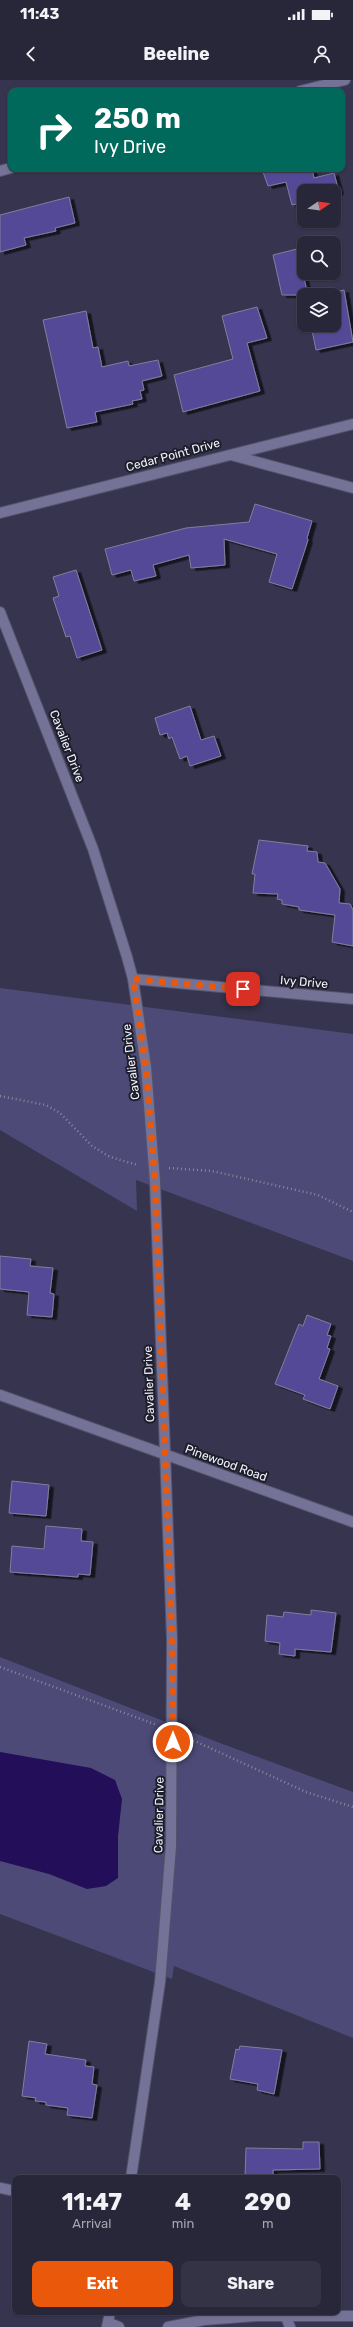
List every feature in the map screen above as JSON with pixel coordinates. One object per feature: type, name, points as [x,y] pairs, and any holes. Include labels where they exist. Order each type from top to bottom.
[{"type":"street","points":[[312,88],[345,80]]},
{"type":"street","name":"Cedar Point Drive","points":[[0,513],[229,454],[353,424]]},
{"type":"street","points":[[229,454],[353,488]]},
{"type":"street","name":"Cavalier Drive","points":[[0,612],[93,849],[133,979],[146,1068],[154,1167],[172,1640],[172,1846],[160,1982],[131,2175]]},
{"type":"street","name":"Ivy Drive","points":[[133,979],[353,999]]},
{"type":"street","name":"Pinewood Road","points":[[0,1395],[353,1522]]},
{"type":"street","points":[[0,2188],[12,2190]]},
{"type":"street","points":[[110,2315],[108,2325],[119,2327]]},
{"type":"street","points":[[285,2315],[290,2327]]},
{"type":"street","points":[[168,2327],[204,2320],[285,2315],[353,2316]]},
{"type":"path","points":[[0,1096],[46,1105],[60,1113],[92,1146],[110,1157],[143,1166],[219,1172],[318,1195],[353,1212]]},
{"type":"shaded area","points":[[0,988],[353,1034],[353,1261],[136,1180],[137,1211],[0,1130]]},
{"type":"shaded area","points":[[0,1657],[220,1743],[353,1792],[353,2038],[174,1966],[172,1979],[0,1914]]},
{"type":"shaded area","points":[[0,1752],[91,1768],[115,1780],[122,1799],[118,1836],[118,1878],[106,1886],[87,1889],[49,1874],[0,1861]]},
{"type":"building","points":[[263,172],[313,172],[314,178],[334,173],[337,184],[297,184],[297,204],[292,205],[286,182],[268,186]]},
{"type":"building","points":[[69,197],[75,223],[55,228],[56,231],[24,238],[26,245],[0,252],[0,215]]},
{"type":"building","points":[[297,249],[297,280],[304,280],[306,288],[297,288],[297,295],[282,295],[273,255]]},
{"type":"building","points":[[344,290],[353,342],[316,350],[312,332],[341,332],[341,291]]},
{"type":"building","points":[[257,307],[267,338],[247,343],[260,391],[183,412],[174,375],[233,359],[222,316]]},
{"type":"building","points":[[86,311],[93,348],[98,347],[102,367],[128,361],[129,366],[158,360],[162,376],[142,381],[144,390],[140,391],[142,399],[132,401],[133,404],[95,412],[97,422],[67,428],[43,320]]},
{"type":"building","points":[[255,504],[312,521],[307,538],[308,540],[292,589],[269,582],[277,554],[224,539],[225,565],[191,568],[189,555],[153,565],[156,576],[134,581],[131,570],[112,575],[105,549],[186,528],[249,522]]},
{"type":"building","points":[[76,570],[102,650],[77,658],[70,636],[66,637],[53,598],[59,596],[53,577]]},
{"type":"building","points":[[190,706],[201,740],[214,736],[221,756],[190,766],[187,756],[180,759],[172,737],[169,739],[167,733],[160,735],[155,718]]},
{"type":"building","points":[[259,840],[308,846],[307,851],[317,852],[318,862],[325,863],[340,889],[339,903],[350,904],[353,910],[353,946],[332,942],[335,915],[299,910],[299,907],[282,904],[282,900],[277,899],[278,894],[253,893],[255,874],[252,874]]},
{"type":"building","points":[[0,1256],[31,1259],[30,1266],[53,1268],[50,1293],[54,1294],[52,1317],[27,1315],[29,1292],[0,1289]]},
{"type":"building","points":[[307,1315],[331,1324],[327,1335],[331,1336],[327,1348],[330,1349],[319,1379],[338,1386],[330,1409],[303,1399],[305,1395],[275,1384],[299,1324],[303,1326]]},
{"type":"building","points":[[12,1481],[49,1485],[46,1516],[9,1513]]},
{"type":"building","points":[[46,1526],[82,1529],[81,1541],[93,1542],[90,1575],[78,1574],[78,1577],[10,1572],[12,1546],[44,1549]]},
{"type":"building","points":[[311,1610],[336,1613],[331,1652],[295,1649],[295,1656],[279,1654],[280,1643],[265,1641],[267,1615],[283,1617],[284,1612],[311,1615]]},
{"type":"building","points":[[29,2041],[47,2044],[45,2054],[86,2060],[85,2066],[94,2067],[92,2084],[97,2085],[92,2118],[67,2115],[68,2108],[46,2105],[46,2102],[35,2101],[36,2098],[22,2096]]},
{"type":"building","points":[[240,2046],[282,2050],[274,2094],[257,2090],[258,2084],[230,2079],[236,2049],[239,2050]]},
{"type":"building","points":[[303,2142],[319,2142],[320,2169],[273,2170],[273,2175],[245,2175],[246,2148],[303,2149]]},
{"type":"route","points":[[173,1742],[172,1640],[155,1182],[146,1068],[133,979],[243,989]]}]
